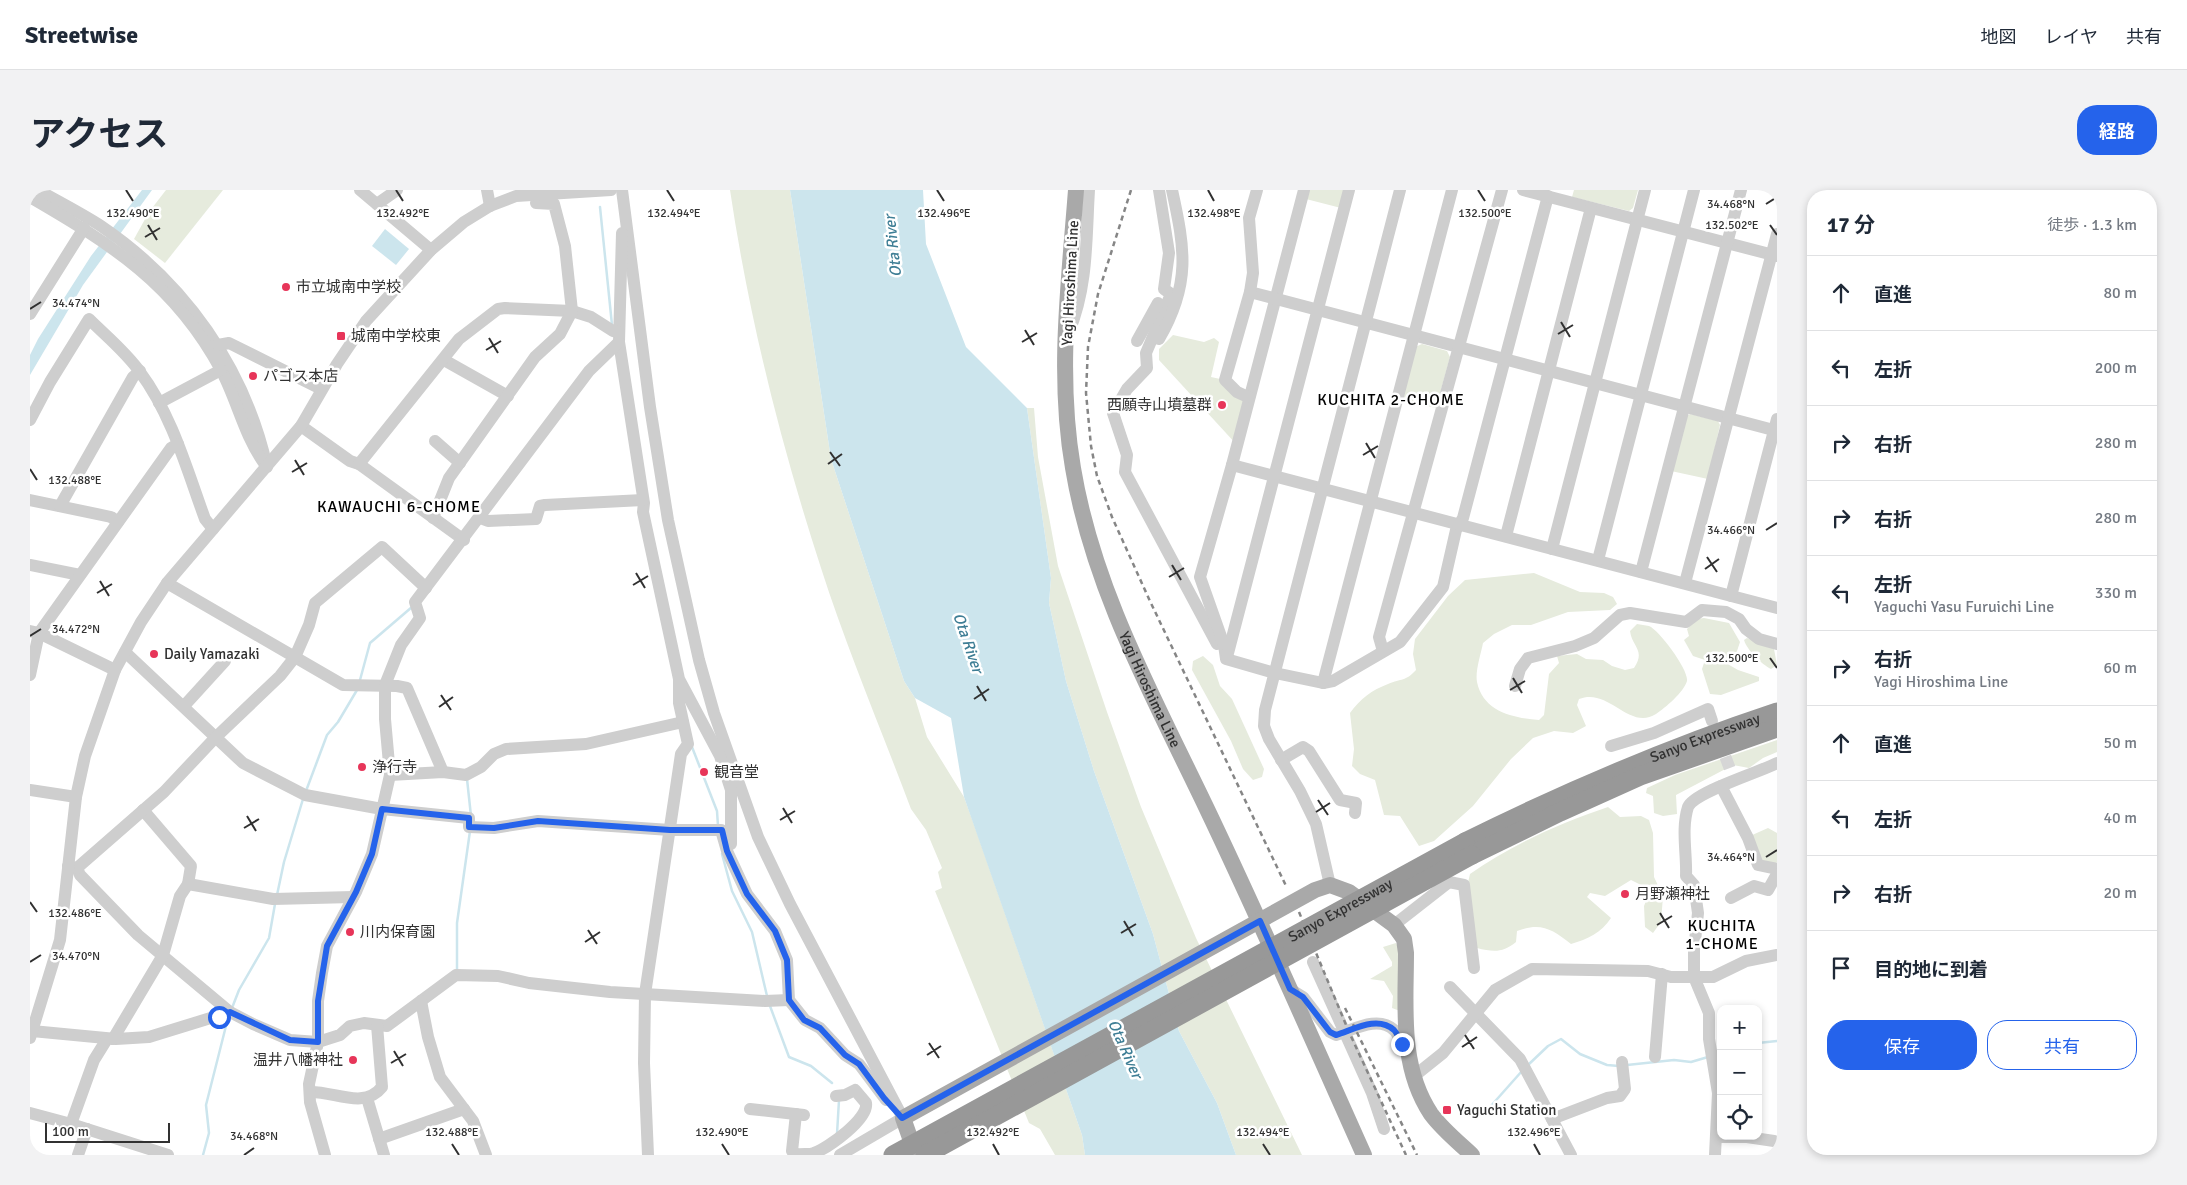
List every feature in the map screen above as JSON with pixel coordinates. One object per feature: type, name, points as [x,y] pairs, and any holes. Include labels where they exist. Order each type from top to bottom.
[{"type":"highway","name":"Sanyo Expressway","points":[[924,1155],[1468,849],[1553,798],[1634,763],[1777,712]]},
{"type":"highway","name":"Sanyo Expressway","points":[[893,1155],[1468,849],[1560,812],[1640,776],[1777,728]]},
{"type":"main road","name":"Yagi Hiroshima Line","points":[[1076,190],[1067,336],[1066,402],[1072,465],[1090,546],[1125,636],[1256,924],[1290,989],[1364,1155]]},
{"type":"main road","points":[[916,1155],[906,1117],[1315,890],[1330,885],[1349,892],[1394,924],[1404,939],[1406,953],[1406,1046],[1413,1076],[1432,1115],[1472,1155]]},
{"type":"street","points":[[38,190],[92,229]]},
{"type":"street","points":[[360,190],[431,250]]},
{"type":"street","points":[[377,204],[397,190]]},
{"type":"street","points":[[487,190],[490,206]]},
{"type":"street","points":[[230,1012],[149,1037],[110,1039],[31,1035],[36,1002],[60,940],[72,867],[76,797],[85,756],[115,670],[141,622],[167,583],[301,426],[321,389],[366,321],[431,250],[464,222],[490,206],[525,195],[611,190]]},
{"type":"street","points":[[1067,336],[1076,316],[1086,271],[1089,190]]},
{"type":"street","points":[[1160,190],[1169,253],[1164,289],[1171,294],[1143,343],[1147,368],[1127,389],[1114,413],[1128,455],[1125,472],[1226,659],[1275,673],[1323,683],[1333,680],[1400,642],[1443,586],[1456,530],[1463,518],[1548,196]]},
{"type":"street","points":[[1143,343],[1158,340],[1172,317],[1184,272],[1180,228],[1172,190]]},
{"type":"street","points":[[1248,397],[1237,392],[1225,380],[1250,292],[1253,273],[1249,218],[1257,190]]},
{"type":"street","points":[[1226,659],[1217,624],[1200,577],[1232,465],[1248,397],[1304,190]]},
{"type":"street","points":[[1226,659],[1349,190]]},
{"type":"street","points":[[1330,885],[1316,824],[1268,740],[1264,726],[1265,710],[1400,190]]},
{"type":"street","points":[[1323,683],[1452,190]]},
{"type":"street","points":[[1383,651],[1379,637],[1502,190]]},
{"type":"street","points":[[1523,190],[1774,256]]},
{"type":"street","points":[[1552,549],[1645,190]]},
{"type":"street","points":[[1598,560],[1694,190]]},
{"type":"street","points":[[1642,572],[1683,406],[1741,190]]},
{"type":"street","points":[[433,518],[449,478],[535,357],[560,334],[572,311],[565,246],[554,204],[549,202],[531,203],[525,195]]},
{"type":"street","points":[[623,196],[642,350],[668,520],[699,660],[714,713],[744,802],[790,904],[868,1054],[906,1117],[924,1155]]},
{"type":"street","points":[[623,196],[619,337],[644,500],[643,512],[679,679],[679,703],[688,744],[681,754],[645,994],[644,1062],[648,1155]]},
{"type":"street","points":[[30,197],[92,229],[120,246],[162,276],[198,316],[234,372],[250,411],[267,467]]},
{"type":"street","points":[[1506,536],[1592,208]]},
{"type":"street","points":[[30,314],[92,229]]},
{"type":"street","points":[[1685,583],[1728,418],[1774,256],[1777,234]]},
{"type":"street","points":[[120,246],[188,320],[221,370],[252,447],[267,467]]},
{"type":"street","points":[[1250,292],[1728,418],[1776,427],[1731,596]]},
{"type":"street","points":[[359,464],[459,339],[498,309],[572,311],[591,317],[619,337]]},
{"type":"street","points":[[30,420],[50,382],[89,318],[140,371],[159,403],[178,444],[205,519],[213,529]]},
{"type":"street","points":[[325,1155],[310,1102],[318,1042],[318,1001],[327,946],[353,897],[372,854],[390,775],[385,719],[386,685],[401,645],[420,618],[415,602],[464,540],[589,371],[619,337]]},
{"type":"street","points":[[218,345],[229,343],[321,389]]},
{"type":"street","points":[[444,360],[508,396]]},
{"type":"street","points":[[159,403],[221,370]]},
{"type":"street","points":[[60,506],[132,377],[140,371]]},
{"type":"street","points":[[301,426],[350,461],[359,464],[464,540]]},
{"type":"street","points":[[435,442],[460,463]]},
{"type":"street","points":[[30,675],[34,632],[80,575],[171,448],[178,444]]},
{"type":"street","points":[[1232,465],[1731,596],[1776,604]]},
{"type":"street","points":[[30,500],[110,517],[118,522]]},
{"type":"street","points":[[480,518],[488,521],[536,519],[540,506],[545,504],[644,500]]},
{"type":"street","points":[[72,867],[164,792],[215,738],[280,676],[295,657],[309,625],[315,603],[382,548],[426,588]]},
{"type":"street","points":[[30,565],[80,575]]},
{"type":"street","points":[[167,583],[343,685],[386,685],[398,686],[408,690],[443,772]]},
{"type":"street","points":[[1515,686],[1520,669],[1528,658],[1575,646],[1594,638],[1620,615],[1630,613],[1686,622],[1702,610],[1726,612],[1738,618],[1746,629],[1760,639],[1777,644]]},
{"type":"street","points":[[1217,624],[1226,629],[1235,625]]},
{"type":"street","points":[[34,632],[115,670]]},
{"type":"street","points":[[125,652],[242,763],[306,795],[382,809],[469,818],[469,827],[494,828],[538,821],[670,830],[722,830],[733,867],[747,894],[775,931],[787,960],[789,1000],[804,1020],[820,1028],[845,1055],[859,1064],[884,1098],[906,1117]]},
{"type":"street","points":[[184,706],[225,662]]},
{"type":"street","points":[[679,679],[720,756],[730,790],[729,833],[733,867]]},
{"type":"street","points":[[1611,746],[1654,733],[1708,709],[1712,721]]},
{"type":"street","points":[[390,775],[443,772],[466,775],[481,767],[494,754],[506,749],[586,744],[683,722]]},
{"type":"street","points":[[1281,760],[1303,747],[1309,752],[1340,800],[1356,803],[1355,813]]},
{"type":"street","points":[[1718,1095],[1715,1029],[1694,977],[1694,950],[1698,913],[1694,885],[1686,876],[1687,859],[1684,852],[1687,809],[1690,802],[1720,786],[1732,775],[1754,774],[1777,763]]},
{"type":"street","points":[[1720,786],[1748,838],[1758,865],[1777,869]]},
{"type":"street","points":[[30,790],[76,797]]},
{"type":"street","points":[[71,1124],[94,1060],[110,1039],[163,955],[180,896],[188,884],[191,866],[143,810]]},
{"type":"street","points":[[72,867],[138,935],[230,1012],[290,1040],[318,1042],[340,1035],[350,1026],[364,1024],[387,1026],[456,975],[498,976],[529,982],[645,994],[789,1000]]},
{"type":"street","points":[[1731,898],[1754,886],[1768,890],[1777,874]]},
{"type":"street","points":[[1394,924],[1448,882],[1464,885],[1474,968]]},
{"type":"street","points":[[188,884],[273,899],[353,897]]},
{"type":"street","points":[[1413,1076],[1444,1053],[1495,990],[1532,969],[1648,970],[1662,974],[1713,977],[1746,961],[1777,955]]},
{"type":"street","points":[[1313,962],[1372,1093],[1384,1129]]},
{"type":"street","points":[[1655,1057],[1662,974]]},
{"type":"street","points":[[1450,987],[1524,1066],[1571,1155]]},
{"type":"street","points":[[1290,989],[1303,997],[1330,1032],[1336,1035],[1370,1024],[1383,1024],[1394,1030],[1406,1046]]},
{"type":"street","points":[[421,1001],[428,1038],[440,1077],[473,1121],[486,1155]]},
{"type":"street","points":[[310,1092],[361,1100],[379,1092],[382,1087],[377,1025]]},
{"type":"street","points":[[1552,1119],[1607,1098],[1620,1096],[1625,1089],[1622,1062]]},
{"type":"street","points":[[753,1107],[774,1108],[800,1115],[792,1150],[796,1154],[812,1154],[828,1147],[864,1115],[866,1103],[856,1090],[845,1095],[836,1096]]},
{"type":"street","points":[[366,1098],[384,1155]]},
{"type":"street","points":[[379,1139],[464,1109]]},
{"type":"street","points":[[30,1113],[168,1155]]},
{"type":"street","points":[[840,1155],[906,1117]]},
{"type":"street","points":[[78,1155],[87,1129]]},
{"type":"street","points":[[1715,1155],[1717,1137]]},
{"type":"street","points":[[1762,1139],[1774,1141]]},
{"type":"shaded area","points":[[166,190],[223,190],[165,263],[134,239],[149,212]]},
{"type":"shaded area","points":[[730,190],[790,190],[831,459],[904,681],[915,698],[927,737],[964,797],[1082,1135],[1085,1155],[1055,1155],[1040,1129],[1029,1123],[935,891],[942,888],[938,872],[942,868],[926,830],[911,809],[853,659],[806,522],[780,428],[757,333]]},
{"type":"shaded area","points":[[1308,190],[1345,190],[1341,208],[1306,199]]},
{"type":"shaded area","points":[[1574,190],[1638,190],[1633,208],[1629,211],[1572,197]]},
{"type":"shaded area","points":[[1173,335],[1204,342],[1214,338],[1219,342],[1211,377],[1225,380],[1248,397],[1237,445],[1159,360],[1159,349]]},
{"type":"shaded area","points":[[1422,344],[1447,351],[1450,357],[1436,408],[1401,400],[1415,347]]},
{"type":"shaded area","points":[[1027,408],[1034,408],[1038,457],[1058,566],[1141,807],[1196,938],[1302,1155],[1236,1155],[1217,1103],[1179,1031],[1153,934],[1094,771],[1066,681],[1049,603],[1051,578]]},
{"type":"shaded area","points":[[1690,414],[1718,421],[1720,425],[1708,479],[1671,471],[1685,417]]},
{"type":"shaded area","points":[[1534,573],[1580,592],[1604,593],[1613,597],[1617,604],[1610,610],[1568,612],[1531,625],[1512,625],[1494,634],[1483,643],[1477,668],[1477,682],[1480,692],[1493,707],[1510,715],[1539,720],[1544,715],[1549,674],[1559,663],[1557,656],[1577,654],[1586,659],[1603,660],[1612,666],[1625,670],[1634,668],[1639,653],[1630,631],[1637,624],[1654,629],[1673,651],[1683,668],[1687,681],[1682,690],[1669,704],[1656,714],[1646,718],[1628,714],[1600,699],[1590,697],[1579,699],[1577,705],[1586,726],[1573,733],[1554,731],[1533,738],[1511,759],[1473,806],[1434,841],[1419,846],[1400,816],[1384,815],[1375,780],[1360,774],[1352,766],[1354,749],[1350,713],[1362,699],[1372,692],[1406,678],[1416,670],[1413,654],[1415,639],[1448,596],[1465,580]]},
{"type":"shaded area","points":[[1704,618],[1729,623],[1740,642],[1734,660],[1724,662],[1738,670],[1759,677],[1759,681],[1721,695],[1710,694],[1702,669],[1705,660],[1693,656],[1684,640],[1689,636],[1687,629],[1697,619]]},
{"type":"shaded area","points":[[1747,638],[1774,649],[1777,665],[1771,669],[1759,660],[1746,644],[1744,640]]},
{"type":"shaded area","points":[[1203,656],[1213,665],[1220,686],[1232,699],[1264,769],[1262,777],[1253,780],[1243,769],[1231,741],[1192,670],[1193,661]]},
{"type":"shaded area","points":[[1777,740],[1777,752],[1763,758],[1749,768],[1733,765],[1676,795],[1677,814],[1663,816],[1654,813],[1653,796],[1646,793],[1647,788],[1675,775]]},
{"type":"shaded area","points":[[1608,807],[1620,817],[1641,816],[1649,820],[1653,833],[1654,877],[1663,896],[1661,922],[1653,933],[1645,927],[1644,906],[1648,896],[1647,888],[1631,880],[1605,896],[1590,893],[1587,897],[1611,918],[1603,928],[1588,938],[1571,944],[1552,931],[1533,927],[1517,931],[1516,942],[1502,950],[1493,951],[1477,948],[1467,887],[1470,874],[1519,844],[1572,820]]},
{"type":"shaded area","points":[[1768,828],[1777,833],[1777,862],[1774,866],[1761,864],[1750,836]]},
{"type":"shaded area","points":[[1396,943],[1398,947],[1400,1011],[1392,1008],[1393,996],[1384,981],[1370,979],[1392,966],[1392,962],[1383,947]]},
{"type":"water","points":[[142,190],[152,190],[83,285],[30,375],[30,355],[38,339],[91,256]]},
{"type":"water","name":"Ota River","points":[[790,190],[923,190],[926,244],[966,347],[1027,408],[1051,578],[1049,603],[1066,681],[1094,771],[1153,934],[1179,1031],[1217,1103],[1236,1155],[1085,1155],[1082,1135],[964,797],[951,718],[915,698],[904,681],[831,459]]},
{"type":"water","points":[[385,229],[409,249],[396,265],[372,246]]},
{"type":"waterway","points":[[600,207],[612,325]]},
{"type":"waterway","points":[[360,680],[370,643],[412,607]]},
{"type":"waterway","points":[[306,791],[327,735],[338,722],[357,690]]},
{"type":"waterway","points":[[692,747],[717,811],[718,826]]},
{"type":"waterway","points":[[467,779],[471,816]]},
{"type":"waterway","points":[[277,895],[284,862],[303,799]]},
{"type":"waterway","points":[[457,970],[457,923],[470,831]]},
{"type":"waterway","points":[[722,854],[732,891],[752,932],[767,996]]},
{"type":"waterway","points":[[232,1008],[239,990],[269,938],[275,904]]},
{"type":"waterway","points":[[770,1006],[789,1057],[811,1066],[832,1083]]},
{"type":"waterway","points":[[203,1155],[209,1133],[206,1105],[228,1018]]},
{"type":"waterway","points":[[1528,1065],[1548,1046],[1561,1039],[1580,1054],[1607,1065],[1619,1066]]},
{"type":"waterway","points":[[1762,1043],[1777,1041]]},
{"type":"waterway","points":[[1627,1065],[1674,1060],[1691,1062],[1708,1057]]},
{"type":"waterway","points":[[1490,1107],[1522,1071]]},
{"type":"waterway","points":[[837,1134],[839,1100]]},
{"type":"tunnel","points":[[1719,740],[1730,769]]},
{"type":"railway","points":[[1131,190],[1098,294],[1088,347],[1086,393],[1091,446],[1097,476],[1112,517],[1149,599],[1287,888]]},
{"type":"railway","points":[[1299,912],[1349,1032],[1406,1155]]},
{"type":"railway","points":[[1345,1008],[1417,1155]]},
{"type":"place","name":"市立城南中学校","points":[[286,287]]},
{"type":"place","name":"城南中学校東","points":[[341,336]]},
{"type":"place","name":"パゴス本店","points":[[253,376]]},
{"type":"place","name":"西願寺山墳墓群","points":[[1222,405]]},
{"type":"place","name":"Daily Yamazaki","points":[[154,654]]},
{"type":"place","name":"浄行寺","points":[[362,767]]},
{"type":"place","name":"観音堂","points":[[704,772]]},
{"type":"place","name":"月野瀬神社","points":[[1625,894]]},
{"type":"place","name":"川内保育園","points":[[350,932]]},
{"type":"place","name":"温井八幡神社","points":[[353,1060]]},
{"type":"place","name":"Yaguchi Station","points":[[1447,1110]]},
{"type":"district","name":"KUCHITA 2-CHOME","points":[[1391,400]]},
{"type":"district","name":"KAWAUCHI 6-CHOME","points":[[399,507]]},
{"type":"district","name":"KUCHITA 1-CHOME","points":[[1722,935]]},
{"type":"route","points":[[219,1017],[230,1012],[290,1040],[318,1042],[318,1001],[327,946],[356,892],[372,854],[382,809],[469,818],[469,827],[494,828],[538,821],[670,830],[722,830],[733,867],[747,894],[775,931],[787,960],[789,1000],[804,1020],[820,1028],[845,1055],[859,1064],[884,1098],[902,1118],[1260,921],[1290,989],[1303,997],[1330,1032],[1336,1035],[1370,1024],[1383,1024],[1394,1030],[1402,1044]]}]
